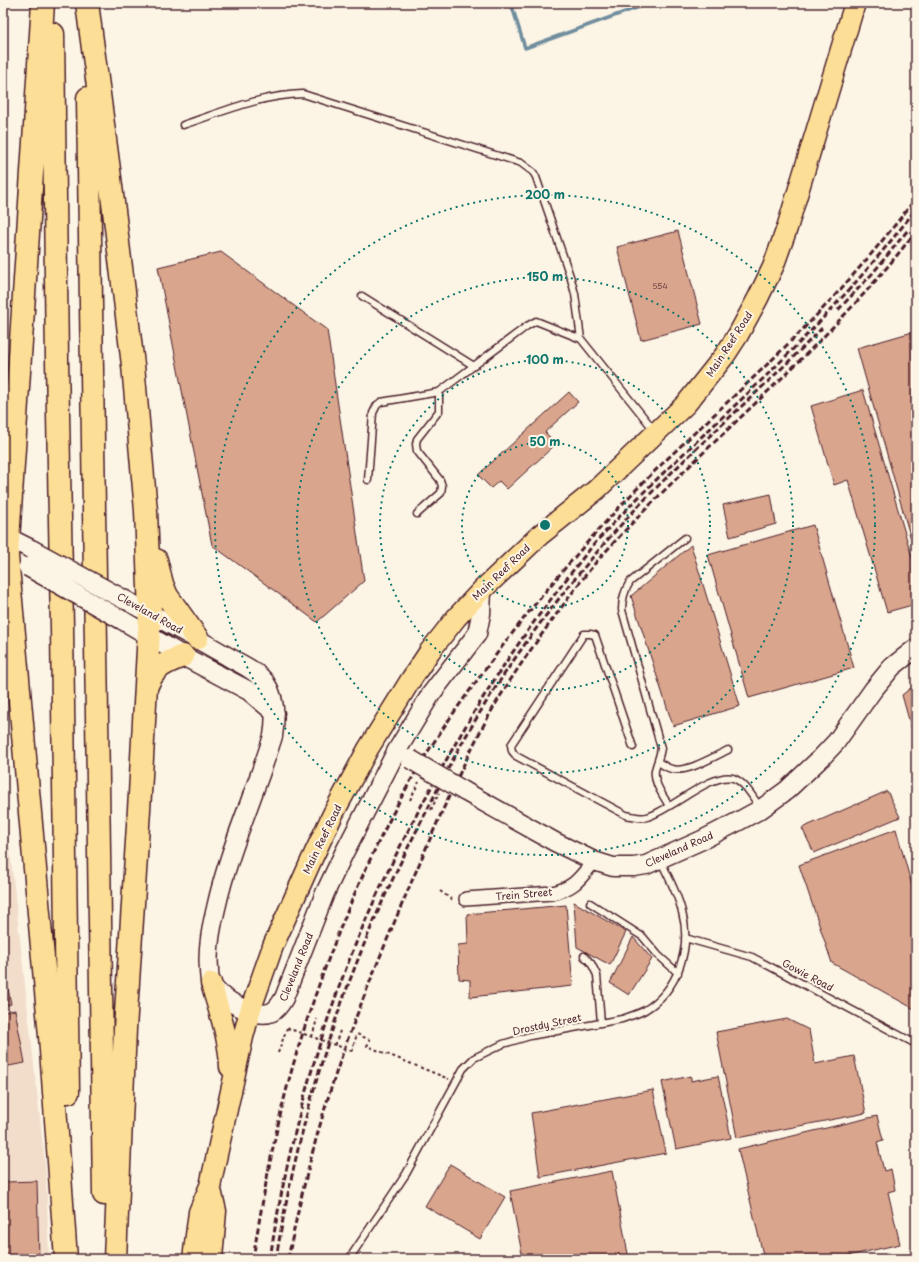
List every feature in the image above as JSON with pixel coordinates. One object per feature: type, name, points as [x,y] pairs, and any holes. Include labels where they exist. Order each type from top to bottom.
[{"type":"highway","points":[[43,3],[5,545],[50,1036],[66,1259]]},
{"type":"highway","points":[[53,3],[56,360],[62,628],[70,1259]]},
{"type":"highway","points":[[87,3],[133,365],[146,511],[150,613],[126,1029],[115,1259]]},
{"type":"highway","points":[[87,3],[92,466],[100,856],[105,1259]]},
{"type":"highway","points":[[140,452],[146,478],[154,550],[162,584],[167,596],[197,638]]},
{"type":"highway","points":[[146,688],[149,680],[155,672],[162,666],[183,656]]},
{"type":"main road","name":"Main Reef Road","points":[[193,1259],[198,1212],[210,1186],[231,1087],[250,1011],[273,946],[311,861],[368,749],[430,651],[456,618],[482,590],[540,535],[596,490],[686,404],[725,355],[738,335],[773,267],[787,228],[855,3]]},
{"type":"main road","points":[[211,983],[228,1041],[231,1087]]},
{"type":"main road","name":"Main Reef Road","points":[[210,1186],[216,1211],[212,1259]]},
{"type":"street","name":"Cleveland Road","points":[[5,545],[34,550],[197,638],[252,671],[265,682],[273,698],[275,725],[273,736],[232,848],[218,896],[209,945],[208,962],[211,983],[224,997],[250,1011],[261,1014],[270,1014],[275,1011],[284,998],[325,892],[344,853],[403,756],[417,716],[431,694],[477,634],[481,614],[482,590]]},
{"type":"street","name":"Cleveland Road","points":[[5,545],[28,567],[183,656],[249,691],[274,713]]},
{"type":"street","name":"Cleveland Road","points":[[403,756],[555,842],[594,861],[613,867],[646,865],[708,837],[761,809],[787,790],[836,742],[877,684],[892,667],[916,648]]},
{"type":"street","name":"Trein Street","points":[[466,899],[552,893],[564,890],[578,880],[594,861]]},
{"type":"lane","points":[[183,125],[268,97],[285,94],[303,94],[521,163],[533,172],[536,177],[571,279],[575,294],[581,339]]},
{"type":"lane","points":[[362,296],[474,366]]},
{"type":"lane","points":[[368,480],[373,412],[377,405],[381,402],[439,392],[527,326],[536,322],[581,339],[656,433]]},
{"type":"lane","points":[[417,514],[441,493],[442,486],[440,480],[417,451],[416,444],[417,438],[440,411],[439,392]]},
{"type":"lane","points":[[669,806],[656,781],[655,774],[660,748],[622,610],[622,600],[626,588],[630,582],[685,538]]},
{"type":"lane","points":[[633,747],[595,635],[584,634],[511,745],[512,752],[516,756],[626,815],[638,818],[647,817],[669,806],[716,779],[727,778],[733,778],[745,788],[761,809]]},
{"type":"lane","points":[[658,762],[671,769],[687,769],[728,750]]},
{"type":"lane","name":"Drostdy Street","points":[[349,1259],[406,1174],[463,1069],[474,1058],[503,1044],[530,1036],[622,1019],[645,1010],[666,992],[675,980],[678,973],[684,950],[685,938],[682,911],[660,859]]},
{"type":"lane","points":[[590,903],[643,937],[658,955],[678,973]]},
{"type":"lane","name":"Gowie Road","points":[[685,938],[752,957],[916,1044]]},
{"type":"lane","points":[[584,956],[591,963],[597,975],[601,1023]]},
{"type":"path","points":[[410,800],[426,769]]},
{"type":"path","points":[[431,810],[446,780]]},
{"type":"path","points":[[440,891],[456,902],[466,899]]},
{"type":"path","points":[[312,1037],[318,1019]]},
{"type":"path","points":[[278,1053],[287,1028],[352,1051],[356,1034],[370,1040],[368,1046],[456,1082]]},
{"type":"path","points":[[335,1045],[340,1028]]},
{"type":"shaded area","points":[[3,787],[46,1172],[49,1259],[3,1259]]},
{"type":"building","points":[[678,231],[702,324],[641,340],[617,247]]},
{"type":"building","points":[[221,252],[327,330],[364,581],[317,622],[212,545],[158,267]]},
{"type":"building","points":[[916,331],[916,550],[914,550],[857,348]]},
{"type":"building","points":[[863,390],[916,571],[916,604],[887,612],[848,480],[834,485],[811,406]]},
{"type":"building","points":[[569,392],[578,402],[545,432],[556,444],[507,489],[499,481],[491,488],[478,475]]},
{"type":"building","points":[[771,494],[776,524],[730,537],[723,505]]},
{"type":"building","points":[[813,525],[854,668],[749,698],[708,555]]},
{"type":"building","points":[[691,545],[740,706],[673,726],[631,596]]},
{"type":"building","points":[[916,684],[916,745],[902,695]]},
{"type":"building","points":[[887,791],[900,817],[814,853],[802,828]]},
{"type":"building","points":[[896,829],[916,900],[916,1010],[832,963],[799,865]]},
{"type":"building","points":[[574,902],[626,932],[610,965],[577,947]]},
{"type":"building","points":[[566,905],[573,986],[470,997],[470,980],[459,979],[458,945],[468,944],[467,914]]},
{"type":"building","points":[[633,937],[652,959],[629,995],[610,983]]},
{"type":"building","points":[[3,963],[11,1004],[3,1006]]},
{"type":"building","points":[[15,1010],[25,1063],[3,1067],[3,1012]]},
{"type":"building","points":[[787,1019],[809,1030],[815,1064],[854,1056],[866,1113],[737,1138],[716,1032]]},
{"type":"building","points":[[691,1076],[691,1081],[718,1076],[731,1138],[676,1149],[662,1082]]},
{"type":"building","points":[[653,1090],[666,1153],[540,1177],[531,1113]]},
{"type":"building","points":[[877,1116],[883,1140],[877,1142],[884,1171],[891,1169],[895,1190],[888,1192],[900,1244],[835,1259],[764,1259],[738,1149]]},
{"type":"building","points":[[450,1164],[505,1197],[480,1239],[425,1206]]},
{"type":"building","points":[[612,1171],[629,1259],[523,1259],[510,1191]]},
{"type":"building","points":[[37,1181],[39,1259],[3,1259],[3,1197],[6,1197],[6,1182]]},
{"type":"waterway","points":[[511,3],[525,48],[650,3]]},
{"type":"railway","points":[[253,1259],[266,1181],[277,1128],[308,1016],[334,944],[363,874],[397,806],[423,759],[503,645],[590,539],[647,479],[769,363],[823,309],[871,254],[916,198]]},
{"type":"railway","points":[[270,1259],[284,1180],[303,1101],[326,1024],[354,948],[407,833],[454,745],[478,705],[531,626],[596,542],[659,477],[807,335],[845,294],[916,209]]},
{"type":"railway","points":[[838,310],[872,274],[908,230]]},
{"type":"railway","points":[[288,1259],[300,1202],[322,1117],[357,1015],[378,961],[450,794],[477,738],[506,688],[549,624],[601,557],[684,471],[844,316],[916,231]]},
{"type":"railway","points":[[276,1259],[286,1202],[299,1145],[330,1036],[349,982],[394,876],[456,754],[483,707],[529,638],[563,594],[624,521],[651,493],[766,384],[822,328]]}]
